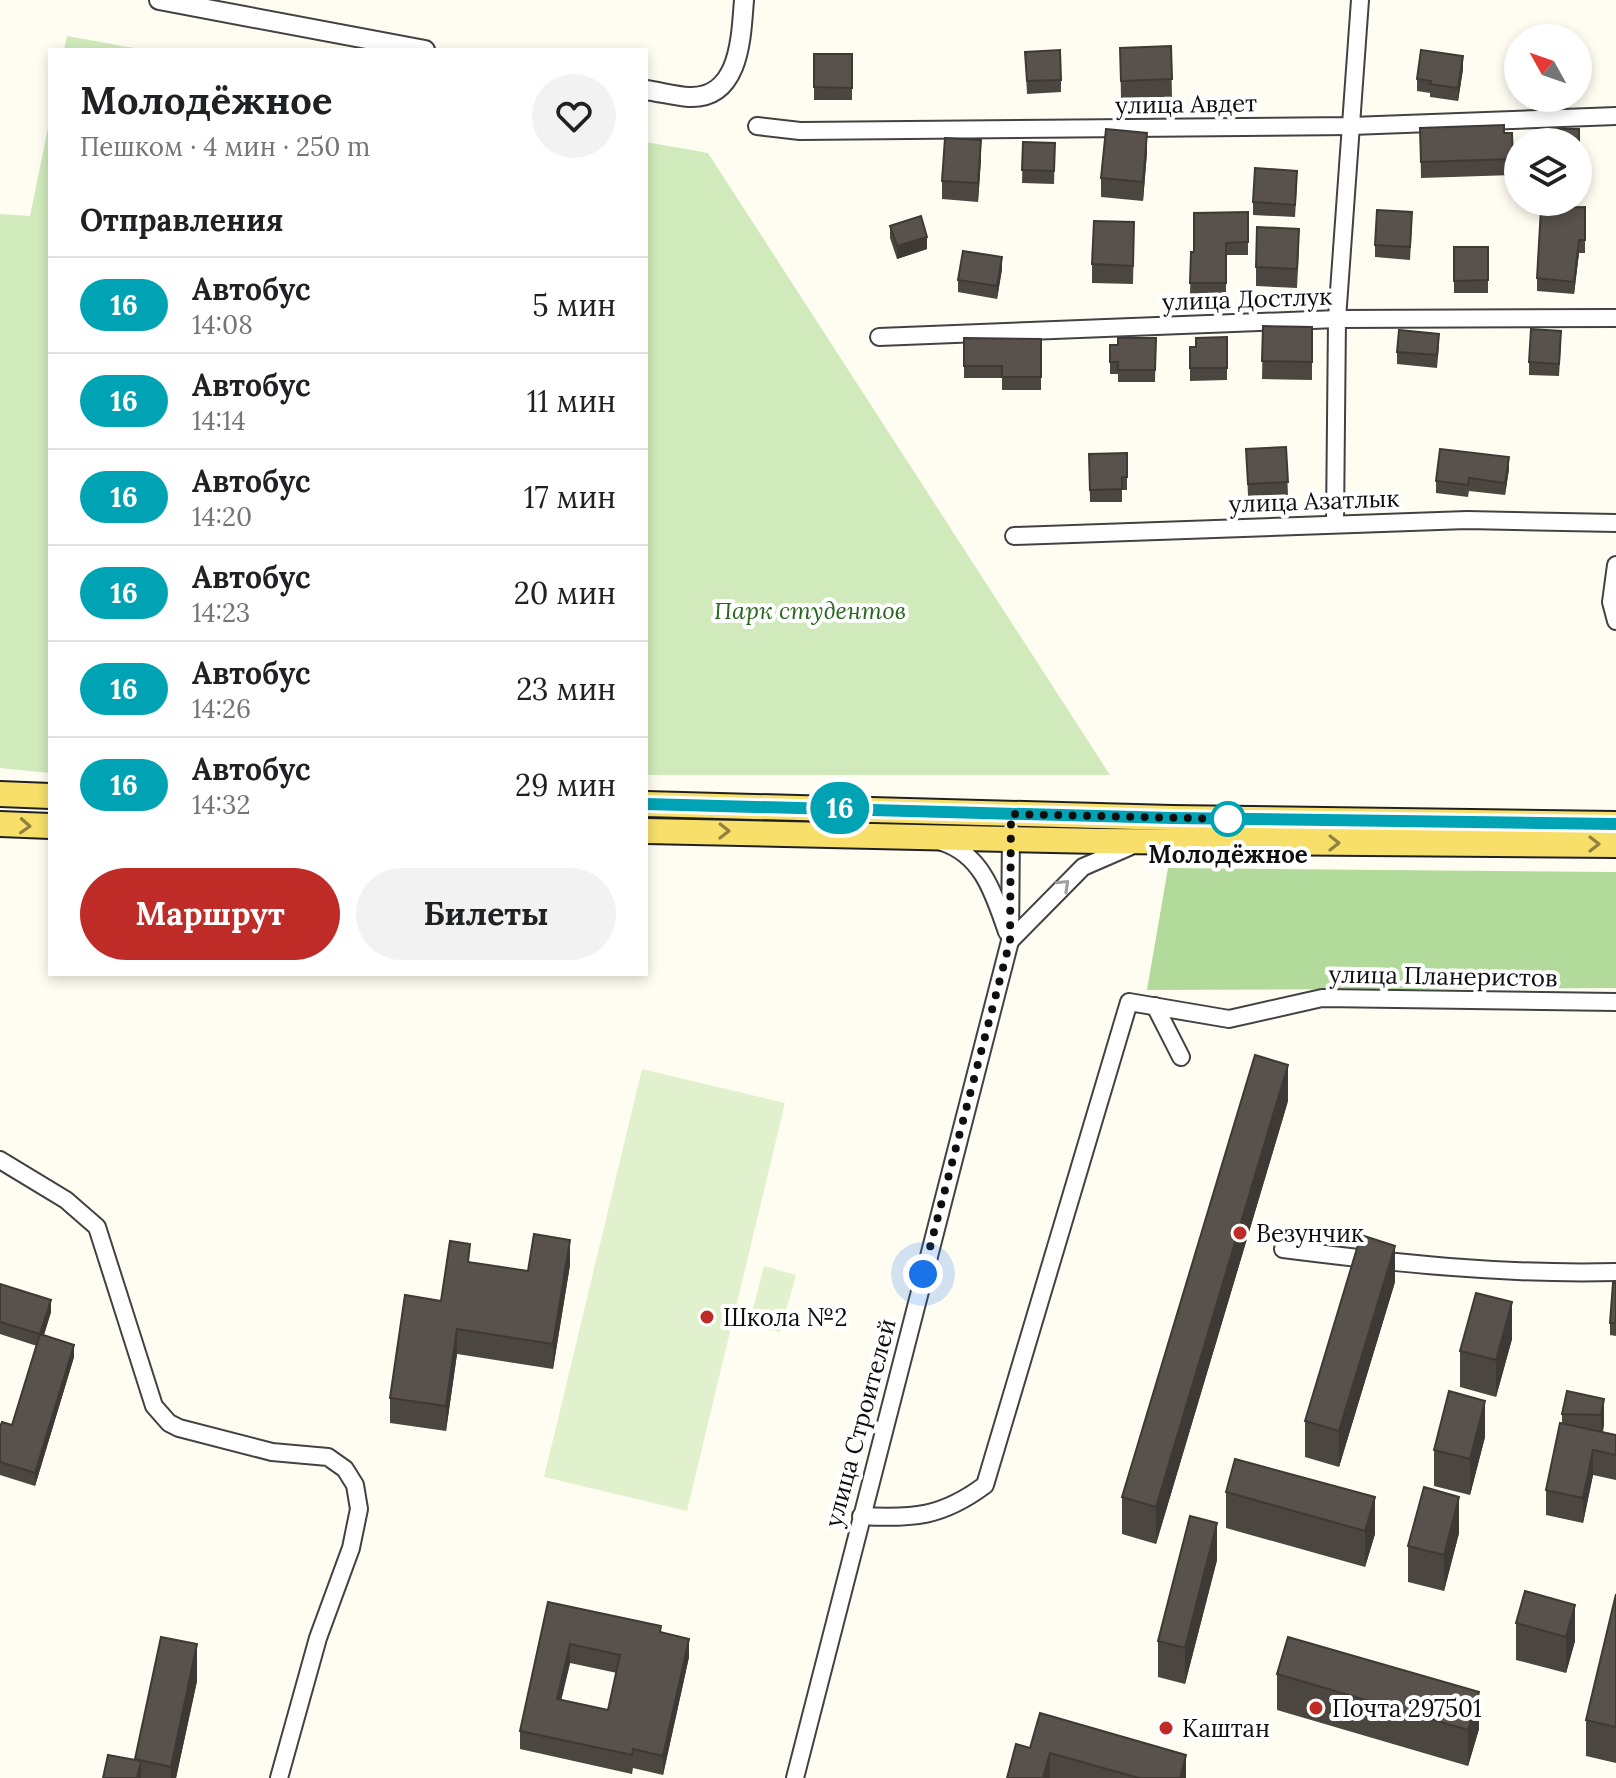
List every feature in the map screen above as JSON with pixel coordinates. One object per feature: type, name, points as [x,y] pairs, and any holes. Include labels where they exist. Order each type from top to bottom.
[{"type":"main road","points":[[0,794],[48,796]]},
{"type":"main road","points":[[648,804],[1011,826],[1144,841],[1616,845]]},
{"type":"main road","points":[[0,824],[48,826]]},
{"type":"main road","points":[[648,831],[918,835],[1011,826],[1616,824]]},
{"type":"street","points":[[159,0],[414,48]]},
{"type":"street","points":[[648,90],[691,97],[714,89],[734,67],[744,0]]},
{"type":"street","points":[[1335,523],[1337,319],[1360,0]]},
{"type":"street","name":"улица Авдет","points":[[757,126],[800,131],[1351,126],[1616,116]]},
{"type":"street","name":"улица Достлук","points":[[879,337],[1337,319],[1616,318]]},
{"type":"street","name":"улица Азатлык","points":[[1014,536],[1467,520],[1616,523]]},
{"type":"street","points":[[1616,565],[1611,602],[1616,621]]},
{"type":"street","name":"улица Строителей","points":[[795,1778],[1010,941],[1011,826]]},
{"type":"street","points":[[918,835],[955,846],[979,865],[1010,941],[1083,867],[1144,841]]},
{"type":"street","name":"улица Планеристов","points":[[861,1516],[902,1518],[956,1507],[985,1485],[1129,1002],[1229,1019],[1322,998],[1616,1002]]},
{"type":"street","points":[[1155,1006],[1181,1057]]},
{"type":"street","points":[[0,1160],[74,1206],[97,1227],[154,1406],[169,1423],[272,1452],[328,1457],[345,1469],[355,1485],[359,1509],[351,1548],[318,1638],[279,1778]]},
{"type":"street","points":[[1283,1249],[1421,1266],[1547,1274],[1616,1272]]},
{"type":"green space","points":[[67,36],[134,48],[64,48]]},
{"type":"green space","points":[[48,128],[48,773],[0,768],[0,214],[30,216]]},
{"type":"green space","name":"Парк студентов","points":[[648,142],[708,153],[1110,775],[648,775]]},
{"type":"green space","points":[[1168,868],[1616,872],[1616,988],[1147,990]]},
{"type":"green space","points":[[642,1069],[785,1103],[687,1511],[544,1477]]},
{"type":"green space","points":[[764,1266],[796,1275],[780,1332],[749,1324]]},
{"type":"building","points":[[1171,46],[1172,79],[1121,81],[1120,48]]},
{"type":"building","points":[[1060,50],[1061,80],[1027,81],[1025,52]]},
{"type":"building","points":[[1421,50],[1463,56],[1458,88],[1417,79]]},
{"type":"building","points":[[814,54],[852,54],[852,88],[814,87]]},
{"type":"building","points":[[1504,125],[1504,159],[1421,162],[1420,128]]},
{"type":"building","points":[[1106,129],[1147,133],[1143,182],[1101,178]]},
{"type":"building","points":[[945,138],[981,140],[978,183],[942,181]]},
{"type":"building","points":[[1023,142],[1055,143],[1054,171],[1022,170]]},
{"type":"building","points":[[1255,168],[1297,171],[1295,205],[1253,202]]},
{"type":"building","points":[[1377,210],[1412,212],[1410,247],[1375,245]]},
{"type":"building","points":[[1248,212],[1248,242],[1226,243],[1226,283],[1190,283],[1194,213]]},
{"type":"building","points":[[921,216],[927,237],[897,246],[890,226]]},
{"type":"building","points":[[1541,216],[1585,216],[1585,240],[1579,240],[1574,282],[1537,278]]},
{"type":"building","points":[[1094,221],[1134,222],[1133,266],[1092,264]]},
{"type":"building","points":[[1257,227],[1299,229],[1297,269],[1256,267]]},
{"type":"building","points":[[1454,247],[1488,247],[1488,280],[1454,281]]},
{"type":"building","points":[[963,251],[1002,257],[997,286],[958,280]]},
{"type":"building","points":[[1263,326],[1312,327],[1312,362],[1262,361]]},
{"type":"building","points":[[1531,329],[1561,331],[1559,364],[1529,362]]},
{"type":"building","points":[[1399,330],[1439,334],[1437,355],[1397,352]]},
{"type":"building","points":[[1227,337],[1227,368],[1190,368],[1190,347],[1196,347],[1196,338]]},
{"type":"building","points":[[964,338],[1041,339],[1041,377],[1002,377],[1002,366],[964,366]]},
{"type":"building","points":[[1118,338],[1156,338],[1155,370],[1118,370],[1118,362],[1110,362],[1110,345],[1118,345]]},
{"type":"building","points":[[1286,447],[1288,482],[1248,484],[1246,449]]},
{"type":"building","points":[[1440,449],[1509,457],[1505,483],[1469,478],[1468,485],[1436,481]]},
{"type":"building","points":[[1127,453],[1127,477],[1122,477],[1122,489],[1090,490],[1089,454]]},
{"type":"building","points":[[1255,1055],[1288,1065],[1156,1507],[1122,1497]]},
{"type":"building","points":[[534,1234],[570,1240],[553,1344],[457,1329],[446,1406],[390,1398],[405,1295],[441,1301],[450,1241],[470,1244],[468,1262],[528,1271]]},
{"type":"building","points":[[1361,1235],[1395,1246],[1339,1431],[1305,1421]]},
{"type":"building","points":[[1613,1283],[1616,1283],[1616,1323],[1610,1323]]},
{"type":"building","points":[[0,1284],[51,1300],[40,1334],[0,1322]]},
{"type":"building","points":[[1476,1293],[1512,1302],[1496,1360],[1460,1351]]},
{"type":"building","points":[[40,1334],[74,1345],[35,1473],[0,1462],[0,1427],[2,1422],[12,1425]]},
{"type":"building","points":[[1449,1391],[1485,1401],[1470,1459],[1434,1450]]},
{"type":"building","points":[[1567,1391],[1604,1399],[1601,1415],[1562,1414]]},
{"type":"building","points":[[1560,1423],[1616,1435],[1616,1455],[1593,1450],[1583,1498],[1546,1490]]},
{"type":"building","points":[[1235,1459],[1375,1497],[1365,1531],[1226,1492]]},
{"type":"building","points":[[1424,1487],[1459,1497],[1444,1555],[1408,1546]]},
{"type":"building","points":[[1190,1516],[1217,1523],[1185,1648],[1158,1641]]},
{"type":"building","points":[[1525,1591],[1575,1605],[1566,1637],[1516,1623]]},
{"type":"building","points":[[1616,1594],[1616,1727],[1586,1720]]},
{"type":"building","points":[[548,1602],[661,1626],[660,1632],[689,1639],[663,1756],[633,1749],[632,1755],[520,1731]],"holes":[[[570,1644],[620,1655],[608,1710],[557,1699]]]},
{"type":"building","points":[[161,1637],[197,1644],[171,1767],[135,1759]]},
{"type":"building","points":[[1288,1637],[1479,1692],[1468,1730],[1277,1674]]},
{"type":"building","points":[[1040,1713],[1186,1755],[1180,1778],[1139,1778],[1050,1753],[1043,1778],[1007,1778],[1016,1744],[1030,1748]]},
{"type":"building","points":[[108,1755],[141,1761],[137,1778],[103,1778]]},
{"type":"bus line","name":"16","points":[[648,804],[1172,818],[1616,824]]},
{"type":"place","name":"Молодёжное","points":[[1228,819]]},
{"type":"place","name":"Везунчик","points":[[1240,1233]]},
{"type":"place","name":"Школа №2","points":[[707,1317]]},
{"type":"place","name":"Почта 297501","points":[[1316,1708]]},
{"type":"place","name":"Каштан","points":[[1166,1728]]},
{"type":"route","points":[[923,1274],[1010,941],[1011,814],[1228,819]]}]
